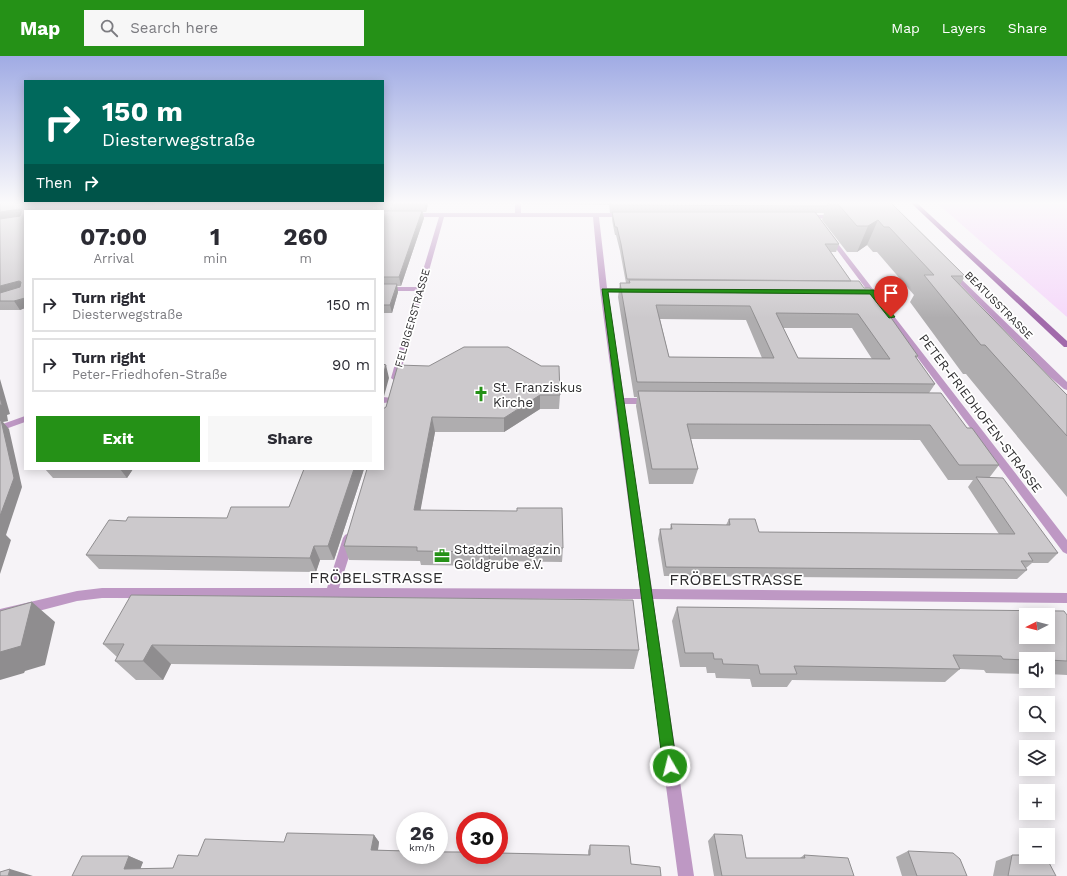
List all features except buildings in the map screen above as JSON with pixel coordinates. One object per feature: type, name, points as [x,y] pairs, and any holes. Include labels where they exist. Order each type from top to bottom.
[{"type":"street","name":"FELBIGERSTRASSE","points":[[389,397],[435,241]]},
{"type":"street","points":[[599,241],[645,594],[686,876]]},
{"type":"street","name":"PETER-FRIEDHOFEN-STRASSE","points":[[832,241],[868,292],[958,404],[1067,549]]},
{"type":"street","name":"BEATUSSTRASSE","points":[[955,241],[1067,345]]},
{"type":"street","name":"BEATUSSTRASSE","points":[[947,268],[1053,375],[1067,387]]},
{"type":"street","points":[[384,289],[421,289]]},
{"type":"street","points":[[604,290],[644,290]]},
{"type":"street","points":[[620,401],[660,401]]},
{"type":"street","points":[[942,404],[958,404]]},
{"type":"street","points":[[0,428],[24,419]]},
{"type":"street","points":[[332,593],[352,528]]},
{"type":"street","name":"FRÖBELSTRASSE","points":[[0,615],[77,596],[102,593],[645,594],[1067,598]]},
{"type":"shaded area","points":[[981,241],[1067,241],[1067,317]]},
{"type":"place","name":"St. Franziskus Kirche","points":[[481,394]]},
{"type":"place","name":"Stadtteilmagazin Goldgrube e.V.","points":[[442,556]]},
{"type":"route","points":[[670,766],[604,290],[872,292],[891,317]]}]
